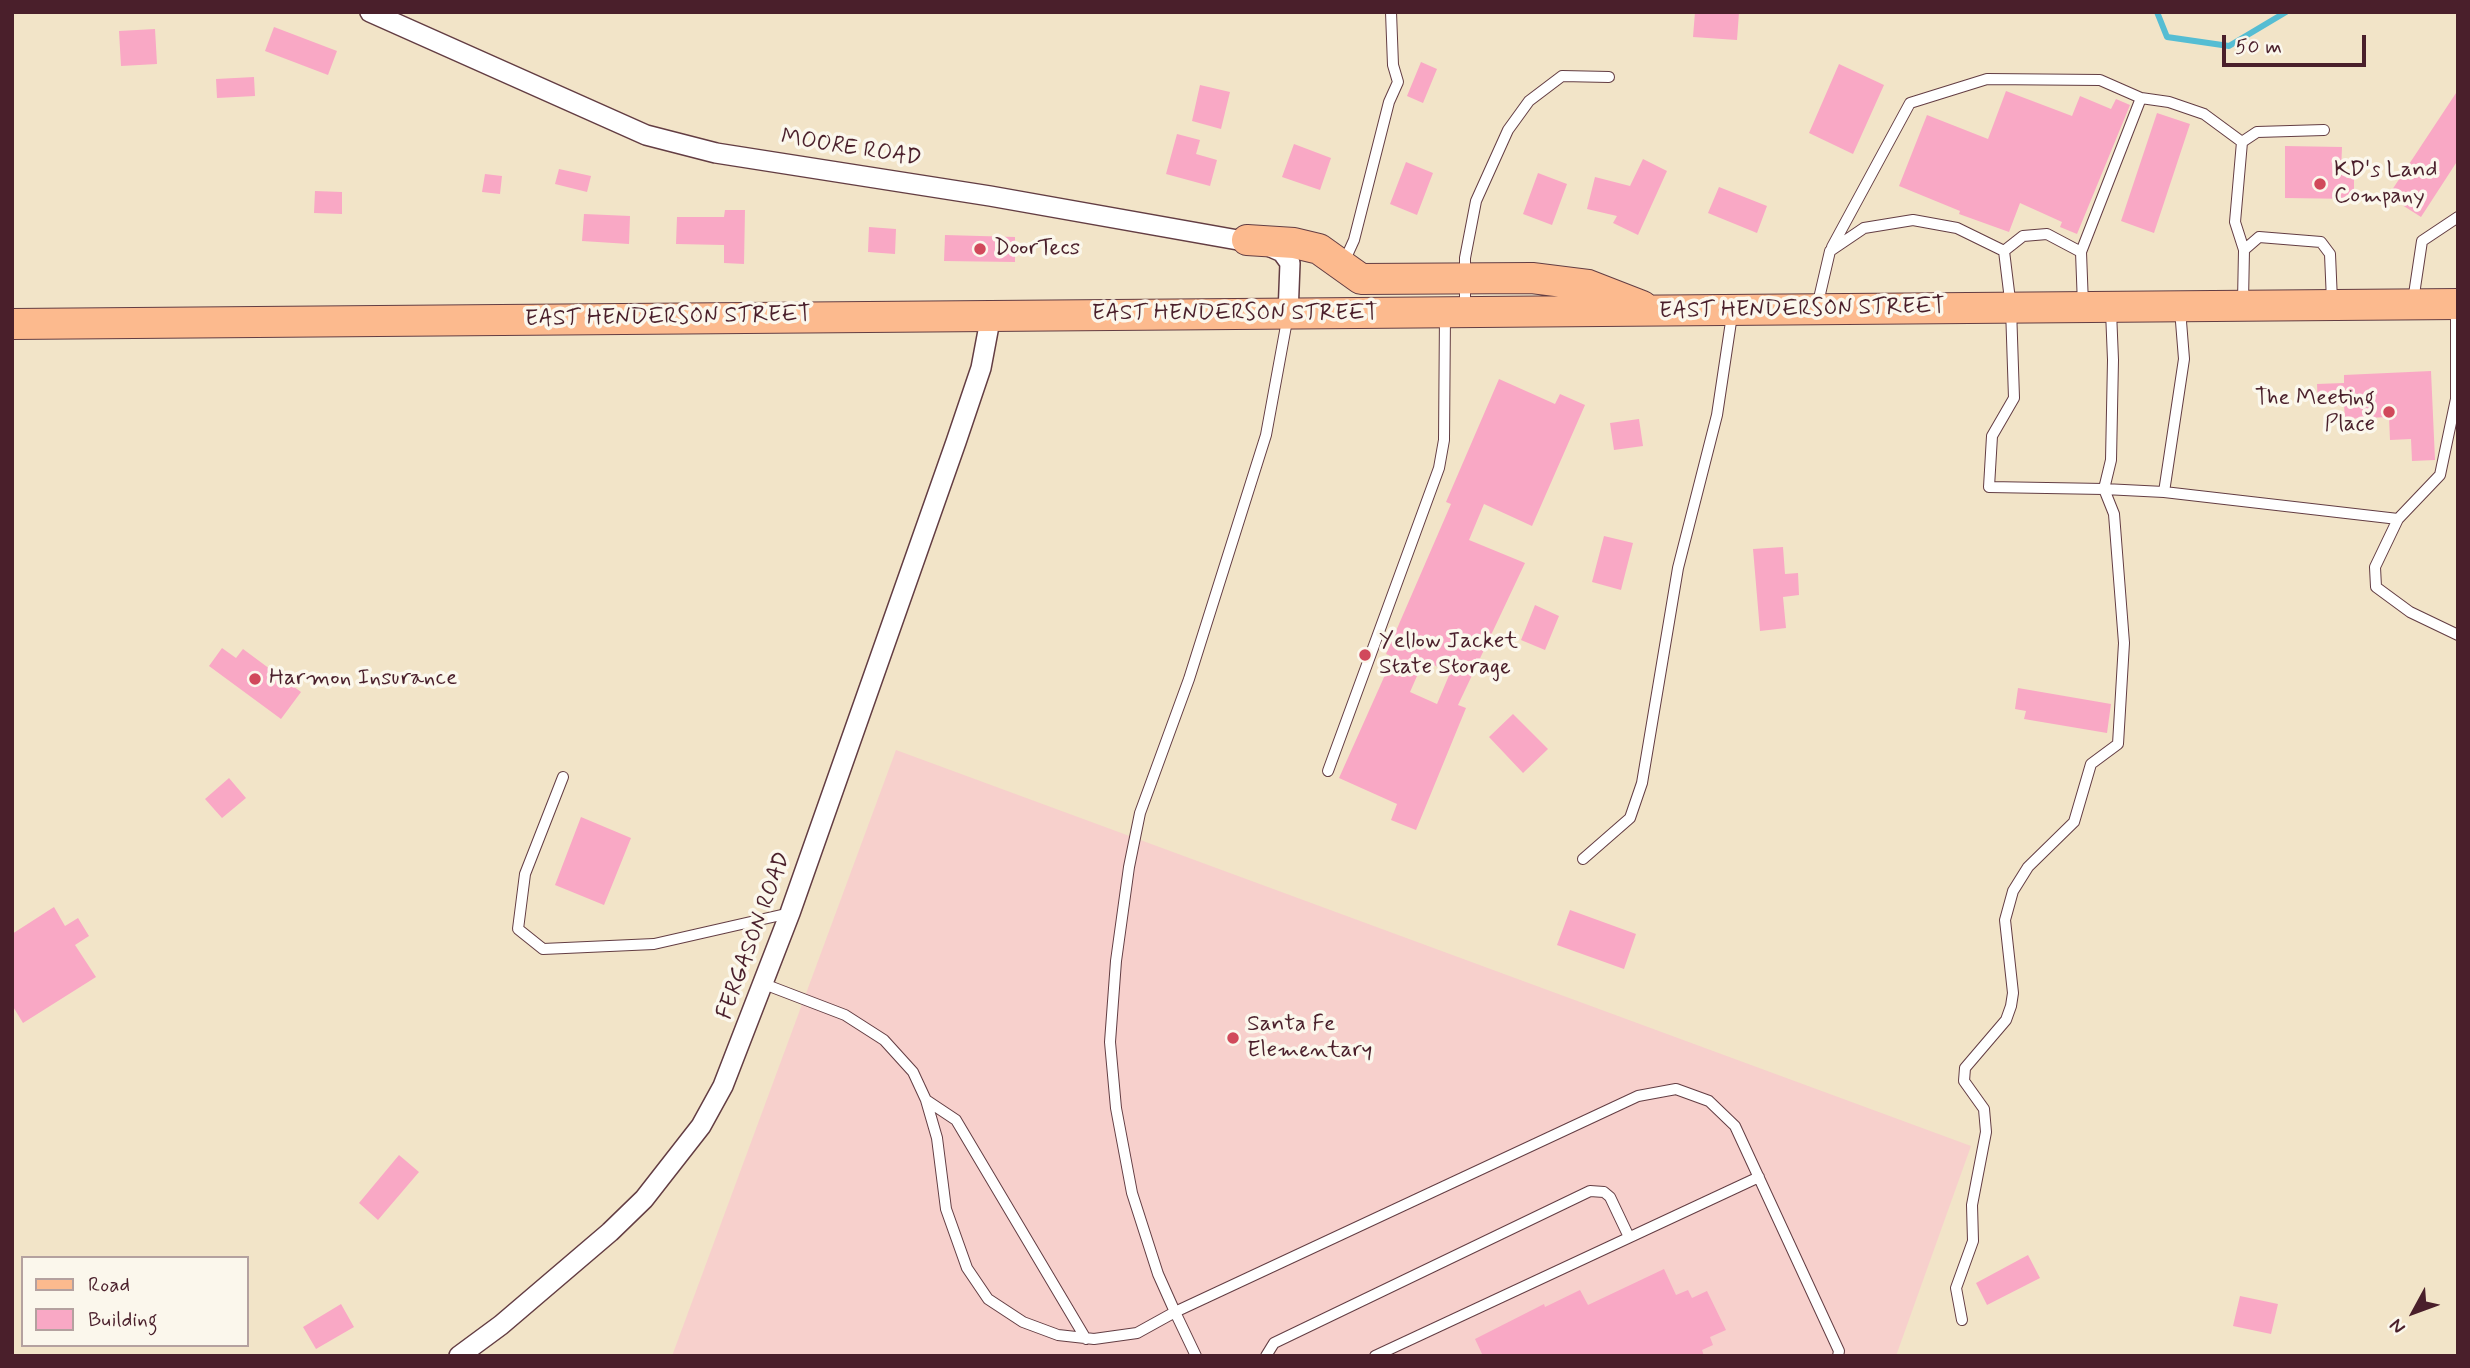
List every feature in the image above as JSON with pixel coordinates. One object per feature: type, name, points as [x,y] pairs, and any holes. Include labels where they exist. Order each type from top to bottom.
[{"type":"main road","points":[[1247,240],[1294,243],[1319,249],[1361,279],[1532,278],[1588,285],[1655,311]]},
{"type":"main road","name":"EAST HENDERSON STREET","points":[[12,324],[2457,304]]},
{"type":"street","name":"MOORE ROAD","points":[[370,12],[646,135],[716,153],[1247,240],[1282,252],[1290,263],[1288,315]]},
{"type":"street","name":"FERGASON ROAD","points":[[464,1354],[610,1233],[674,1164],[701,1126],[723,1086],[790,913],[956,442],[981,368],[992,315]]},
{"type":"lane","points":[[1341,265],[1349,256],[1354,240],[1389,102],[1398,82],[1393,65],[1391,12]]},
{"type":"lane","points":[[1328,771],[1439,468],[1455,313],[1465,278],[1465,258],[1476,201],[1508,130],[1521,111],[1543,88],[1562,76],[1609,77]]},
{"type":"lane","points":[[1816,310],[1830,251],[1910,103],[1987,79],[2100,80],[2141,98],[2169,102],[2204,114],[2242,142]]},
{"type":"lane","points":[[1962,1320],[1956,1288],[1973,1241],[1972,1205],[1986,1132],[1984,1110],[1964,1081],[1965,1068],[2006,1020],[2011,1006],[2013,993],[2005,920],[2013,891],[2028,867],[2074,822],[2091,764],[2118,744],[2124,643],[2113,514],[2104,489],[2111,460],[2113,360],[2081,251],[2141,98]]},
{"type":"lane","points":[[2242,142],[2257,132],[2324,130]]},
{"type":"lane","points":[[2242,142],[2235,222],[2244,250],[2243,306]]},
{"type":"lane","points":[[2412,304],[2422,242],[2458,217]]},
{"type":"lane","points":[[1830,251],[1864,228],[1913,220],[1957,228],[2004,251]]},
{"type":"lane","points":[[2004,251],[2023,236],[2047,234],[2081,251]]},
{"type":"lane","points":[[2244,250],[2259,237],[2321,242],[2330,254],[2333,305]]},
{"type":"lane","points":[[2004,251],[2011,308],[2014,398],[1992,436],[1989,487],[2164,492],[2398,520]]},
{"type":"lane","points":[[2457,304],[2456,399],[2440,475],[2398,520],[2375,567],[2376,587],[2410,612],[2458,635]]},
{"type":"lane","points":[[2164,492],[2184,359],[2180,307]]},
{"type":"lane","points":[[1583,859],[1630,818],[1642,783],[1678,568],[1726,373],[1733,311]]},
{"type":"lane","points":[[1196,1356],[1158,1274],[1132,1193],[1116,1108],[1110,1042],[1116,961],[1129,867],[1140,813],[1189,680],[1266,435],[1288,315]]},
{"type":"lane","points":[[563,777],[525,874],[518,929],[543,949],[654,944],[790,913]]},
{"type":"lane","points":[[764,984],[845,1015],[884,1040],[913,1072],[926,1100],[936,1138],[946,1209],[967,1268],[988,1299],[1023,1322],[1058,1335],[1086,1339],[1137,1334],[1175,1312],[1613,1107],[1656,1090],[1676,1089],[1709,1101],[1735,1126],[1839,1351],[1838,1356]]},
{"type":"lane","points":[[926,1100],[956,1119],[1086,1339]]},
{"type":"lane","points":[[1375,1356],[1759,1177]]},
{"type":"lane","points":[[1266,1356],[1274,1343],[1590,1191],[1604,1192],[1610,1197],[1629,1237]]},
{"type":"shaded area","name":"Santa Fe Elementary","points":[[896,750],[1971,1146],[1896,1356],[672,1356]]},
{"type":"building","points":[[1695,12],[1739,12],[1737,40],[1693,37]]},
{"type":"building","points":[[274,27],[337,51],[328,75],[265,51]]},
{"type":"building","points":[[155,29],[157,64],[121,66],[119,31]]},
{"type":"building","points":[[1421,62],[1437,69],[1423,103],[1407,96]]},
{"type":"building","points":[[1839,64],[1884,85],[1853,154],[1809,133]]},
{"type":"building","points":[[254,77],[255,96],[217,98],[216,79]]},
{"type":"building","points":[[1200,85],[1230,92],[1221,129],[1192,121]]},
{"type":"building","points":[[2458,90],[2458,160],[2421,217],[2388,196]]},
{"type":"building","points":[[2006,91],[2072,116],[2080,96],[2111,109],[2116,99],[2130,105],[2077,234],[2060,227],[2062,222],[2020,203],[2009,232],[1959,214],[1960,211],[1899,186],[1927,115],[1988,139]]},
{"type":"building","points":[[2157,113],[2190,124],[2154,233],[2121,221]]},
{"type":"building","points":[[1177,134],[1200,140],[1196,154],[1217,160],[1210,186],[1166,174]]},
{"type":"building","points":[[1294,144],[1331,158],[1320,190],[1282,177]]},
{"type":"building","name":"KD's Land Company","points":[[2285,146],[2342,147],[2341,171],[2354,171],[2354,199],[2285,198]]},
{"type":"building","points":[[1643,159],[1667,171],[1638,235],[1613,223],[1617,216],[1587,209],[1595,177],[1630,186]]},
{"type":"building","points":[[1406,162],[1433,173],[1417,215],[1390,204]]},
{"type":"building","points":[[559,169],[591,176],[587,192],[555,184]]},
{"type":"building","points":[[1538,173],[1567,184],[1552,225],[1523,214]]},
{"type":"building","points":[[485,174],[502,176],[500,194],[482,192]]},
{"type":"building","points":[[1719,187],[1767,206],[1757,233],[1708,213]]},
{"type":"building","points":[[315,191],[342,192],[342,214],[314,213]]},
{"type":"building","points":[[725,210],[745,210],[744,264],[724,263],[724,245],[676,244],[677,217],[724,217]]},
{"type":"building","points":[[584,214],[630,216],[629,244],[582,241]]},
{"type":"building","points":[[869,227],[896,229],[895,254],[868,252]]},
{"type":"building","name":"DoorTecs","points":[[945,235],[1015,237],[1015,262],[944,261]]},
{"type":"building","name":"The Meeting Place","points":[[2431,371],[2435,460],[2412,461],[2411,439],[2390,440],[2389,417],[2345,419],[2344,405],[2318,406],[2317,384],[2344,383],[2344,375]]},
{"type":"building","points":[[1499,379],[1555,404],[1560,394],[1585,405],[1532,526],[1484,504],[1469,540],[1525,563],[1458,705],[1466,708],[1416,830],[1391,820],[1397,804],[1339,778],[1393,657],[1386,654],[1451,504],[1446,502]],"holes":[[[1424,660],[1450,673],[1437,704],[1410,692]]]},
{"type":"building","points":[[1639,419],[1643,446],[1614,450],[1610,423]]},
{"type":"building","points":[[1604,536],[1633,543],[1621,590],[1592,582]]},
{"type":"building","points":[[1783,547],[1785,574],[1798,573],[1799,595],[1783,597],[1786,628],[1760,631],[1753,549]]},
{"type":"building","points":[[1535,605],[1559,616],[1545,650],[1521,640]]},
{"type":"building","name":"Harmon Insurance","points":[[222,648],[236,658],[243,649],[301,692],[281,719],[209,666]]},
{"type":"building","points":[[2018,688],[2111,704],[2107,733],[2024,719],[2026,711],[2015,709]]},
{"type":"building","points":[[1513,714],[1548,749],[1523,773],[1489,737]]},
{"type":"building","points":[[229,778],[246,798],[222,818],[205,799]]},
{"type":"building","points":[[581,817],[631,838],[604,905],[555,885]]},
{"type":"building","points":[[54,907],[65,926],[78,918],[89,936],[75,945],[96,977],[23,1023],[12,1005],[12,934]]},
{"type":"building","points":[[1570,910],[1636,934],[1624,969],[1557,945]]},
{"type":"building","points":[[399,1155],[419,1172],[378,1220],[359,1203]]},
{"type":"building","points":[[2028,1255],[2040,1278],[1987,1305],[1976,1283]]},
{"type":"building","points":[[1664,1269],[1676,1295],[1688,1290],[1692,1298],[1707,1291],[1726,1330],[1710,1337],[1713,1345],[1702,1350],[1704,1356],[1483,1356],[1475,1339],[1544,1304],[1545,1307],[1580,1290],[1588,1305]]},
{"type":"building","points":[[2240,1296],[2278,1304],[2271,1334],[2233,1326]]},
{"type":"building","points":[[341,1304],[354,1327],[316,1349],[303,1327]]},
{"type":"waterway","points":[[2157,12],[2167,37],[2229,46],[2286,12]]},
{"type":"place","name":"KD's Land Company","points":[[2320,184]]},
{"type":"place","name":"DoorTecs","points":[[980,249]]},
{"type":"place","name":"The Meeting Place","points":[[2389,412]]},
{"type":"place","name":"Yellow Jacket State Storage","points":[[1365,655]]},
{"type":"place","name":"Harmon Insurance","points":[[255,679]]},
{"type":"place","name":"Santa Fe Elementary","points":[[1233,1038]]}]
